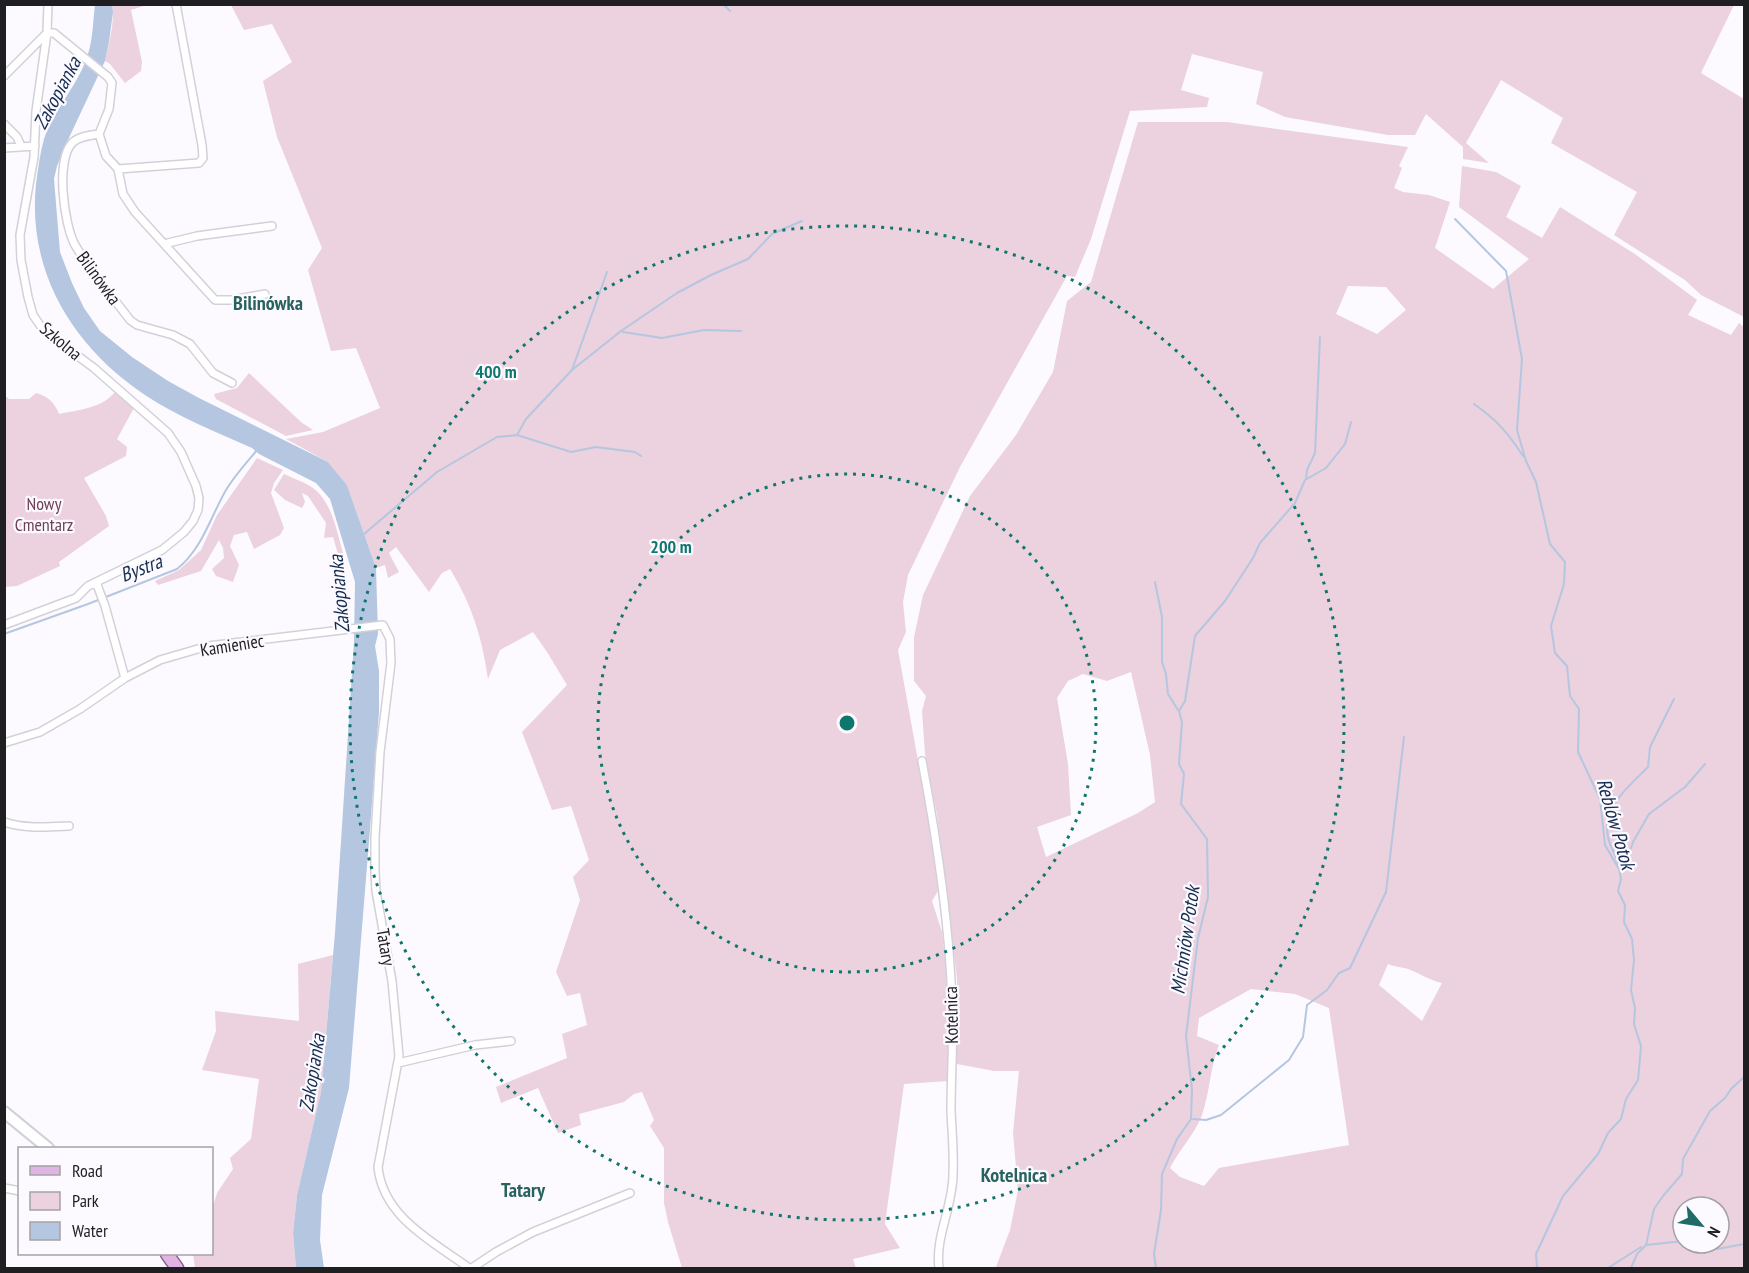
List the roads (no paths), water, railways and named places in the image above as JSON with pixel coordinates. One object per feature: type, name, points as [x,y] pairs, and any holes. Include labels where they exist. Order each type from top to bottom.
[{"type":"main road","points":[[4,1112],[46,1147]]},
{"type":"main road","points":[[168,1255],[177,1269]]},
{"type":"street","name":"Szkolna","points":[[4,626],[76,598],[82,590],[96,582],[162,550],[174,542],[193,521],[198,510],[199,498],[181,452],[168,433],[94,368],[44,331],[33,315],[24,280],[20,235],[35,146],[36,111],[47,33],[48,4]]},
{"type":"street","points":[[118,169],[198,163],[203,158],[176,4]]},
{"type":"street","points":[[4,76],[47,33],[54,33],[108,77],[112,83],[109,109],[99,134],[106,156],[118,169],[123,194],[135,212],[215,300],[232,300],[265,294]]},
{"type":"street","points":[[4,124],[17,137],[21,146]]},
{"type":"street","name":"Bilinówka","points":[[99,134],[74,141],[67,152],[62,175],[68,224],[75,244],[130,320],[137,325],[173,335],[190,344],[213,373],[232,383]]},
{"type":"street","points":[[4,148],[35,146]]},
{"type":"street","points":[[164,244],[197,236],[272,226]]},
{"type":"street","points":[[96,582],[125,678]]},
{"type":"street","name":"Tatary","points":[[344,630],[383,625],[390,639],[391,663],[376,804],[376,891],[398,1030],[398,1063],[378,1167],[382,1188],[395,1212],[470,1269],[533,1232],[630,1192]]},
{"type":"street","name":"Kamieniec","points":[[4,743],[40,732],[80,709],[125,678],[160,660],[208,646],[344,630]]},
{"type":"street","name":"Kotelnica","points":[[922,761],[933,820],[949,954],[952,1002],[953,1175],[950,1202],[938,1251],[939,1269]]},
{"type":"street","points":[[4,822],[13,825],[43,827],[69,826]]},
{"type":"street","points":[[398,1063],[475,1045],[511,1041]]},
{"type":"water","points":[[95,5],[112,5],[113,12],[105,61],[67,142],[54,179],[60,252],[84,308],[100,331],[132,357],[168,381],[328,462],[347,485],[376,568],[378,634],[375,646],[379,671],[379,712],[349,1088],[322,1195],[320,1240],[324,1268],[296,1268],[293,1233],[297,1195],[321,1092],[335,933],[354,642],[355,582],[330,499],[316,483],[259,454],[252,448],[197,424],[145,395],[119,376],[96,354],[76,330],[60,304],[48,277],[39,247],[35,216],[36,184],[40,155],[48,128],[79,76],[88,54]]},
{"type":"waterway","points":[[723,4],[730,11]]},
{"type":"waterway","name":"Reblów Potok","points":[[1455,219],[1506,271],[1522,359],[1517,430],[1526,461],[1536,482],[1550,544],[1565,562],[1564,584],[1551,626],[1555,653],[1567,666],[1570,696],[1579,709],[1578,752],[1600,799],[1605,845],[1619,869],[1621,879],[1618,891],[1625,905],[1624,922],[1632,939],[1634,960],[1631,990],[1635,1008],[1634,1024],[1641,1046],[1638,1080],[1626,1099],[1621,1119],[1608,1133],[1598,1154],[1563,1196],[1536,1254],[1537,1268]]},
{"type":"waterway","points":[[572,370],[621,331],[677,293],[748,259],[772,234],[802,221]]},
{"type":"waterway","points":[[364,534],[437,472],[497,437],[517,435],[526,419],[572,370],[607,272]]},
{"type":"waterway","points":[[623,332],[662,338],[704,330],[741,331]]},
{"type":"waterway","points":[[1306,479],[1307,470],[1315,453],[1320,337]]},
{"type":"waterway","points":[[1474,404],[1501,427],[1523,456]]},
{"type":"waterway","name":"Michniów Potok","points":[[1156,1268],[1154,1254],[1161,1210],[1162,1174],[1177,1139],[1191,1119],[1192,1090],[1186,1036],[1198,938],[1208,897],[1207,839],[1181,804],[1184,774],[1179,764],[1182,722],[1179,711],[1185,701],[1195,636],[1225,601],[1260,543],[1295,503],[1305,480],[1326,468],[1345,444],[1351,422]]},
{"type":"waterway","points":[[517,435],[571,452],[596,447],[635,452],[641,456]]},
{"type":"waterway","name":"Bystra","points":[[4,634],[177,569],[193,552],[226,490],[258,449]]},
{"type":"waterway","points":[[1155,582],[1162,617],[1162,662],[1168,694],[1178,710]]},
{"type":"waterway","points":[[1619,868],[1608,837],[1609,816],[1625,790],[1648,767],[1650,747],[1674,699]]},
{"type":"waterway","points":[[1193,1119],[1206,1120],[1221,1115],[1289,1060],[1303,1037],[1307,1005],[1327,990],[1339,973],[1350,968],[1386,892],[1404,737]]},
{"type":"waterway","points":[[1619,869],[1627,860],[1633,842],[1649,814],[1685,787],[1705,764]]},
{"type":"waterway","points":[[1631,1268],[1637,1254],[1646,1245],[1654,1209],[1682,1174],[1683,1159],[1710,1111],[1744,1077]]},
{"type":"waterway","points":[[1646,1245],[1671,1242]]},
{"type":"waterway","points":[[1731,1246],[1744,1244]]},
{"type":"waterway","points":[[1608,1268],[1641,1247]]},
{"type":"district","name":"Bilinówka","points":[[268,303]]},
{"type":"district","name":"Kotelnica","points":[[1014,1175]]},
{"type":"district","name":"Tatary","points":[[523,1190]]},
{"type":"water label","name":"Zakopianka","points":[[57,93]]},
{"type":"water label","name":"Zakopianka","points":[[339,594]]},
{"type":"water label","name":"Zakopianka","points":[[312,1073]]},
{"type":"park label","name":"Nowy Cmentarz","points":[[44,513]]}]
